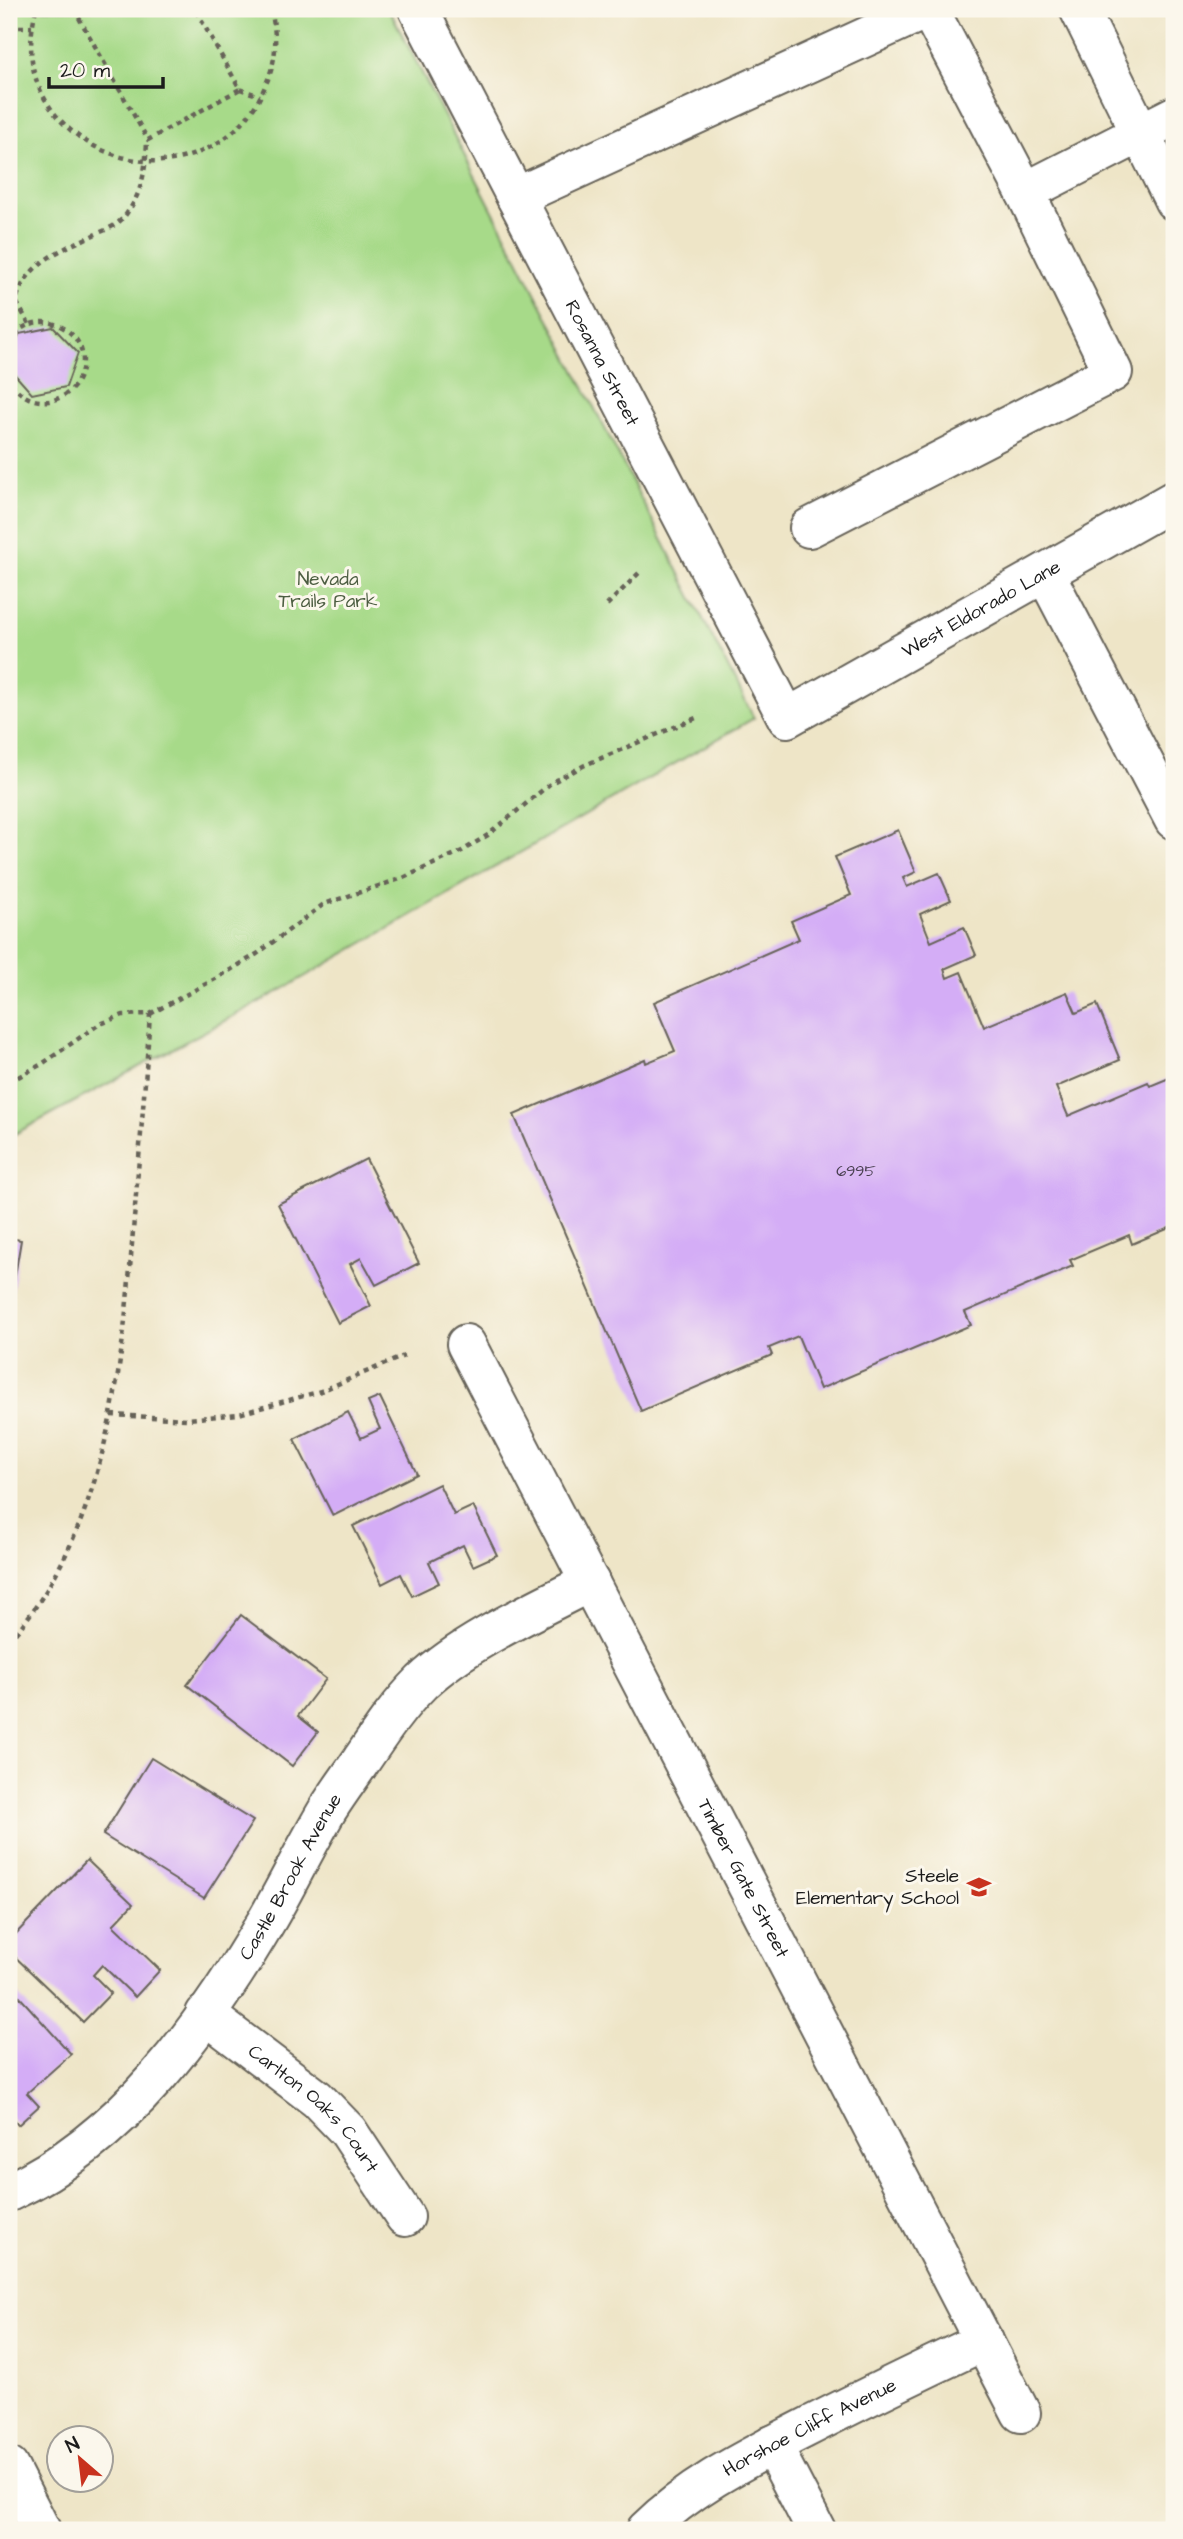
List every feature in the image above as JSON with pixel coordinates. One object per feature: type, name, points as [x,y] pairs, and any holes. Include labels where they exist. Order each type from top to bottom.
[{"type":"street","name":"Rosanna Street","points":[[418,9],[787,718]]},
{"type":"street","points":[[516,197],[928,9],[1025,192],[1113,372],[809,527]]},
{"type":"street","points":[[1079,9],[1174,201]]},
{"type":"street","points":[[1025,192],[1174,116]]},
{"type":"street","name":"West Eldorado Lane","points":[[787,718],[1174,500]]},
{"type":"street","points":[[1045,573],[1174,820]]},
{"type":"street","name":"Timber Gate Street","points":[[466,1344],[1021,2413]]},
{"type":"street","name":"Castle Brook Avenue","points":[[9,2192],[55,2169],[91,2140],[139,2096],[178,2053],[228,1985],[329,1807],[390,1717],[424,1681],[495,1632],[590,1582]]},
{"type":"street","name":"Carlton Oaks Court","points":[[205,2014],[317,2099],[348,2131],[405,2217]]},
{"type":"street","name":"Horshoe Cliff Avenue","points":[[646,2530],[686,2495],[731,2467],[854,2402],[984,2341]]},
{"type":"street","points":[[772,2445],[816,2530]]},
{"type":"path","points":[[36,9],[30,34],[34,72],[50,107],[76,135],[97,148],[108,154],[146,162],[184,159],[219,144],[250,115],[271,78],[276,36],[271,9]]},
{"type":"path","points":[[29,324],[16,301],[19,289],[33,269],[62,250],[112,227],[126,215],[142,186],[146,162],[148,140],[75,9]]},
{"type":"path","points":[[195,9],[240,89],[260,96]]},
{"type":"path","points":[[9,27],[32,27]]},
{"type":"path","points":[[148,140],[240,89]]},
{"type":"path","points":[[9,303],[16,301]]},
{"type":"path","points":[[9,344],[19,331],[29,324],[55,323],[67,329],[76,339],[82,351],[83,364],[73,388],[51,401],[25,397],[9,380]]},
{"type":"path","points":[[607,605],[639,573]]},
{"type":"path","points":[[9,1083],[98,1025],[123,1015],[150,1014],[257,954],[324,904],[403,878],[462,850],[488,835],[562,776],[696,718]]},
{"type":"path","points":[[9,1641],[27,1620],[49,1585],[74,1535],[97,1474],[111,1415],[130,1279],[150,1014]]},
{"type":"path","points":[[111,1415],[188,1419],[239,1414],[321,1391],[404,1356]]},
{"type":"green space","name":"Nevada Trails Park","points":[[9,9],[389,9],[754,718],[278,992],[9,1137]]},
{"type":"building","points":[[1164,9],[1174,9],[1174,29]]},
{"type":"building","points":[[53,327],[78,353],[66,387],[32,394],[9,368],[19,334]]},
{"type":"building","points":[[898,830],[916,872],[903,878],[907,887],[939,873],[951,900],[920,914],[931,942],[964,927],[976,955],[944,969],[947,978],[961,972],[984,1027],[1067,992],[1076,1013],[1097,1004],[1120,1060],[1056,1087],[1068,1116],[1148,1082],[1150,1086],[1174,1076],[1174,1226],[1132,1244],[1129,1235],[1070,1260],[1073,1266],[965,1312],[971,1325],[820,1389],[798,1336],[769,1348],[772,1355],[641,1411],[514,1115],[645,1059],[646,1063],[675,1051],[654,1002],[799,939],[791,921],[851,895],[835,857]]},
{"type":"building","points":[[366,1159],[419,1263],[376,1285],[361,1258],[350,1264],[371,1306],[338,1323],[278,1204]]},
{"type":"building","points":[[9,1238],[21,1240],[10,1306],[9,1306]]},
{"type":"building","points":[[380,1397],[417,1474],[333,1516],[294,1439],[348,1412],[361,1438],[380,1429],[368,1402]]},
{"type":"building","points":[[439,1484],[454,1515],[473,1506],[497,1555],[473,1566],[463,1545],[429,1562],[439,1583],[412,1596],[401,1574],[382,1584],[353,1526]]},
{"type":"building","points":[[241,1615],[326,1679],[298,1716],[318,1732],[292,1766],[187,1685]]},
{"type":"building","points":[[151,1758],[253,1821],[204,1898],[103,1835]]},
{"type":"building","points":[[87,1860],[133,1904],[113,1925],[160,1970],[135,1997],[102,1965],[93,1975],[111,1993],[83,2022],[9,1951],[9,1941]]},
{"type":"building","points":[[9,1985],[71,2054],[27,2093],[39,2106],[18,2125],[9,2115]]},
{"type":"place","name":"Steele Elementary School","points":[[979,1887]]}]
